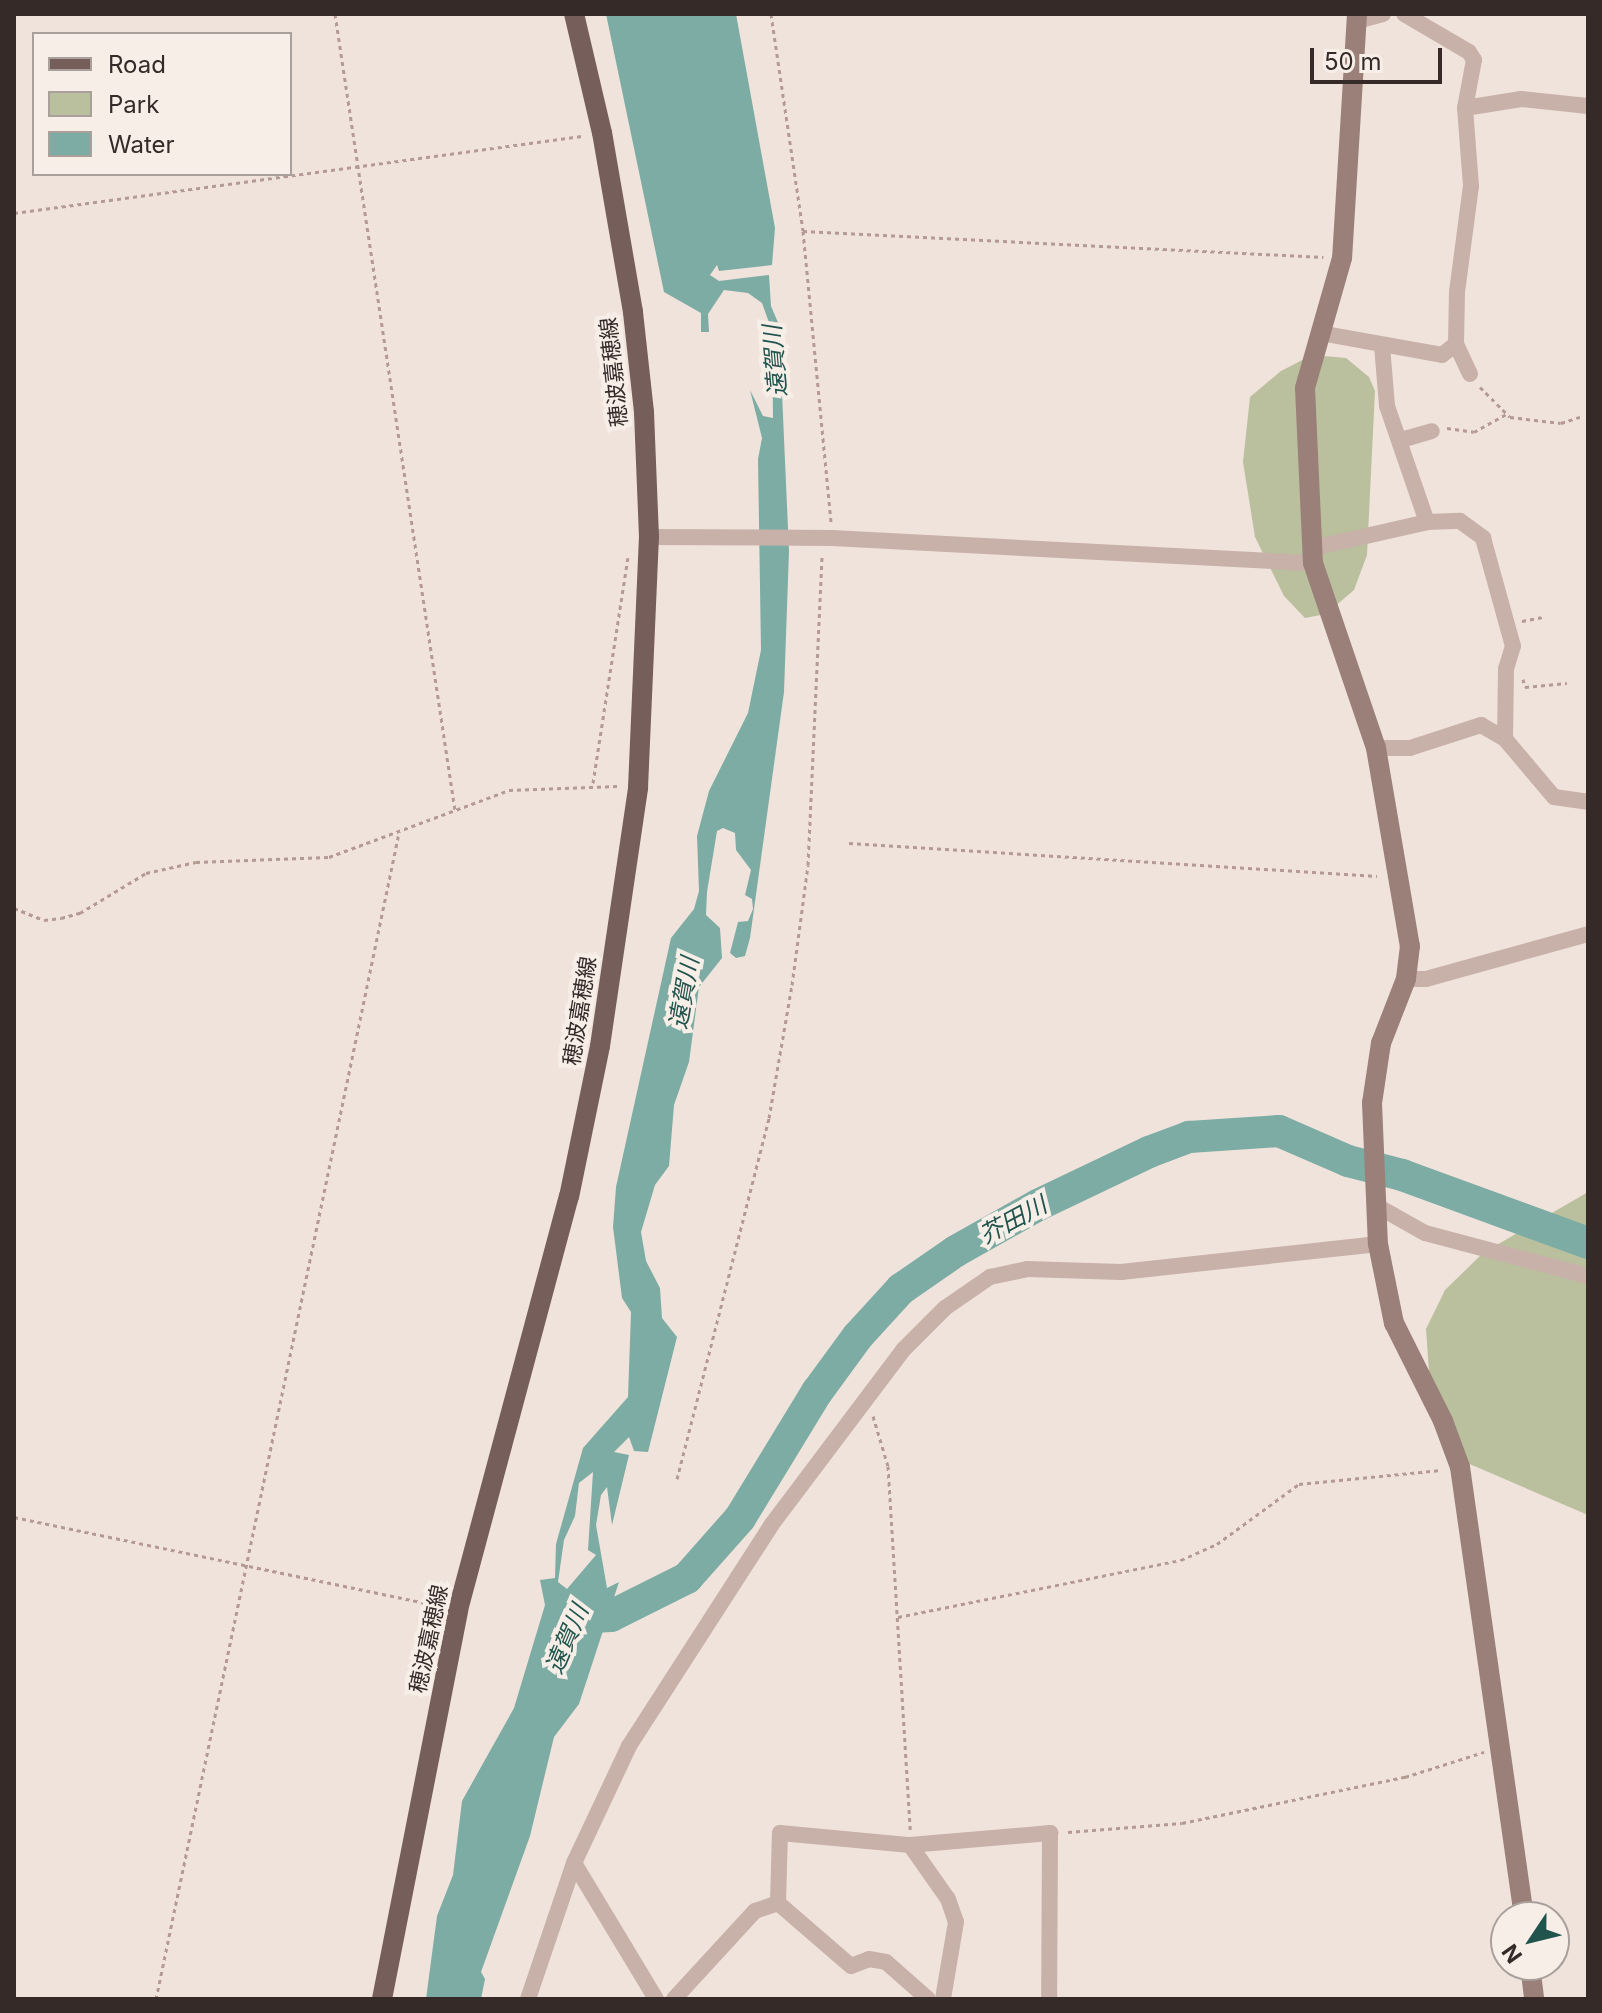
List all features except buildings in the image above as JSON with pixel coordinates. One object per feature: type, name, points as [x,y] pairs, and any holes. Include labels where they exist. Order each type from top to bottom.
[{"type":"main road","name":"穂波嘉穂線","points":[[382,1999],[458,1610],[569,1197],[600,1046],[638,788],[656,537],[633,312],[602,133],[574,14]]},
{"type":"street","points":[[1383,14],[1357,17],[1342,258],[1305,388],[1313,556],[1376,748],[1401,877],[1410,946],[1406,979],[1381,1043],[1370,1138],[1378,1244],[1394,1323],[1443,1421],[1460,1467],[1522,1901]]},
{"type":"street","points":[[1404,14],[1469,52],[1474,60],[1465,108],[1471,186],[1456,344],[1470,374]]},
{"type":"street","points":[[1465,108],[1521,99],[1588,106]]},
{"type":"street","points":[[1320,333],[1442,355],[1456,344]]},
{"type":"street","points":[[1382,346],[1387,406],[1427,522]]},
{"type":"street","points":[[1401,440],[1432,431]]},
{"type":"street","points":[[656,537],[827,538],[1313,556],[1427,522],[1460,521],[1483,538],[1513,646],[1506,669],[1505,739]]},
{"type":"street","points":[[1376,748],[1410,748],[1481,725],[1505,739],[1554,797],[1588,802]]},
{"type":"street","points":[[1406,979],[1426,979],[1588,934]]},
{"type":"street","points":[[1377,1206],[1425,1233],[1588,1276]]},
{"type":"street","points":[[528,1999],[574,1863],[629,1746],[772,1524],[867,1397],[945,1308],[990,1277],[1027,1269],[1121,1272],[1378,1244]]},
{"type":"street","points":[[778,1903],[780,1833],[910,1845],[1050,1833],[1049,1999]]},
{"type":"street","points":[[910,1845],[948,1899],[956,1922],[943,1999]]},
{"type":"street","points":[[574,1863],[656,1999]]},
{"type":"street","points":[[674,1999],[755,1911],[778,1903]]},
{"type":"street","points":[[778,1903],[851,1966],[869,1959],[886,1962],[928,1999]]},
{"type":"path","points":[[335,14],[455,810]]},
{"type":"path","points":[[677,1479],[769,1118],[792,985],[808,865],[827,538],[803,231],[771,14]]},
{"type":"path","points":[[292,175],[602,133]]},
{"type":"path","points":[[14,213],[283,176]]},
{"type":"path","points":[[803,231],[1342,258]]},
{"type":"path","points":[[1470,374],[1506,414],[1548,423],[1580,417]]},
{"type":"path","points":[[1432,431],[1474,432],[1506,414]]},
{"type":"path","points":[[593,783],[629,553]]},
{"type":"path","points":[[1523,676],[1525,687],[1567,683]]},
{"type":"path","points":[[14,908],[44,920],[61,918],[80,913],[146,873],[196,862],[329,857],[509,790],[593,783],[638,788]]},
{"type":"path","points":[[156,1999],[399,833]]},
{"type":"path","points":[[849,843],[1401,877]]},
{"type":"path","points":[[867,1397],[888,1466],[910,1845]]},
{"type":"path","points":[[898,1617],[1181,1560],[1217,1544],[1299,1484],[1460,1467]]},
{"type":"path","points":[[14,1517],[458,1610]]},
{"type":"path","points":[[1050,1833],[1182,1823],[1405,1777],[1502,1746]]},
{"type":"green space","points":[[1312,355],[1346,358],[1369,377],[1375,391],[1367,555],[1354,590],[1326,614],[1305,618],[1284,596],[1255,537],[1243,462],[1250,397],[1281,371]]},
{"type":"green space","points":[[1588,1192],[1588,1515],[1451,1456],[1432,1414],[1426,1329],[1445,1290],[1483,1253]]},
{"type":"water","name":"遠賀川","points":[[606,14],[736,14],[775,228],[772,265],[719,271],[717,265],[710,275],[719,281],[769,275],[771,306],[779,325],[789,551],[784,692],[750,938],[745,956],[736,958],[730,953],[738,922],[748,921],[753,909],[752,899],[745,895],[751,870],[736,850],[735,833],[723,828],[717,831],[706,915],[720,928],[722,958],[699,987],[689,1062],[674,1105],[669,1166],[655,1185],[641,1232],[646,1261],[660,1288],[662,1318],[677,1337],[648,1452],[634,1451],[629,1437],[614,1452],[629,1455],[612,1525],[607,1487],[601,1495],[596,1525],[607,1588],[619,1582],[579,1704],[554,1737],[530,1836],[481,1972],[485,1979],[481,1999],[426,1999],[437,1916],[453,1875],[462,1801],[514,1708],[545,1605],[540,1580],[555,1578],[556,1544],[583,1448],[628,1397],[631,1312],[622,1298],[613,1227],[616,1187],[671,938],[694,909],[699,891],[697,836],[709,791],[748,713],[761,650],[758,459],[762,438],[750,390],[763,416],[773,418],[772,331],[762,303],[748,293],[724,290],[708,314],[709,332],[701,332],[701,313],[664,292]],"holes":[[[593,1472],[588,1550],[596,1555],[567,1589],[558,1582],[564,1540],[575,1516],[579,1483]]]},
{"type":"waterway","name":"芥田川","points":[[574,1618],[611,1616],[687,1578],[740,1518],[817,1392],[858,1336],[901,1289],[956,1251],[1038,1205],[1149,1152],[1189,1137],[1279,1131],[1348,1161],[1402,1175],[1588,1243]]}]
